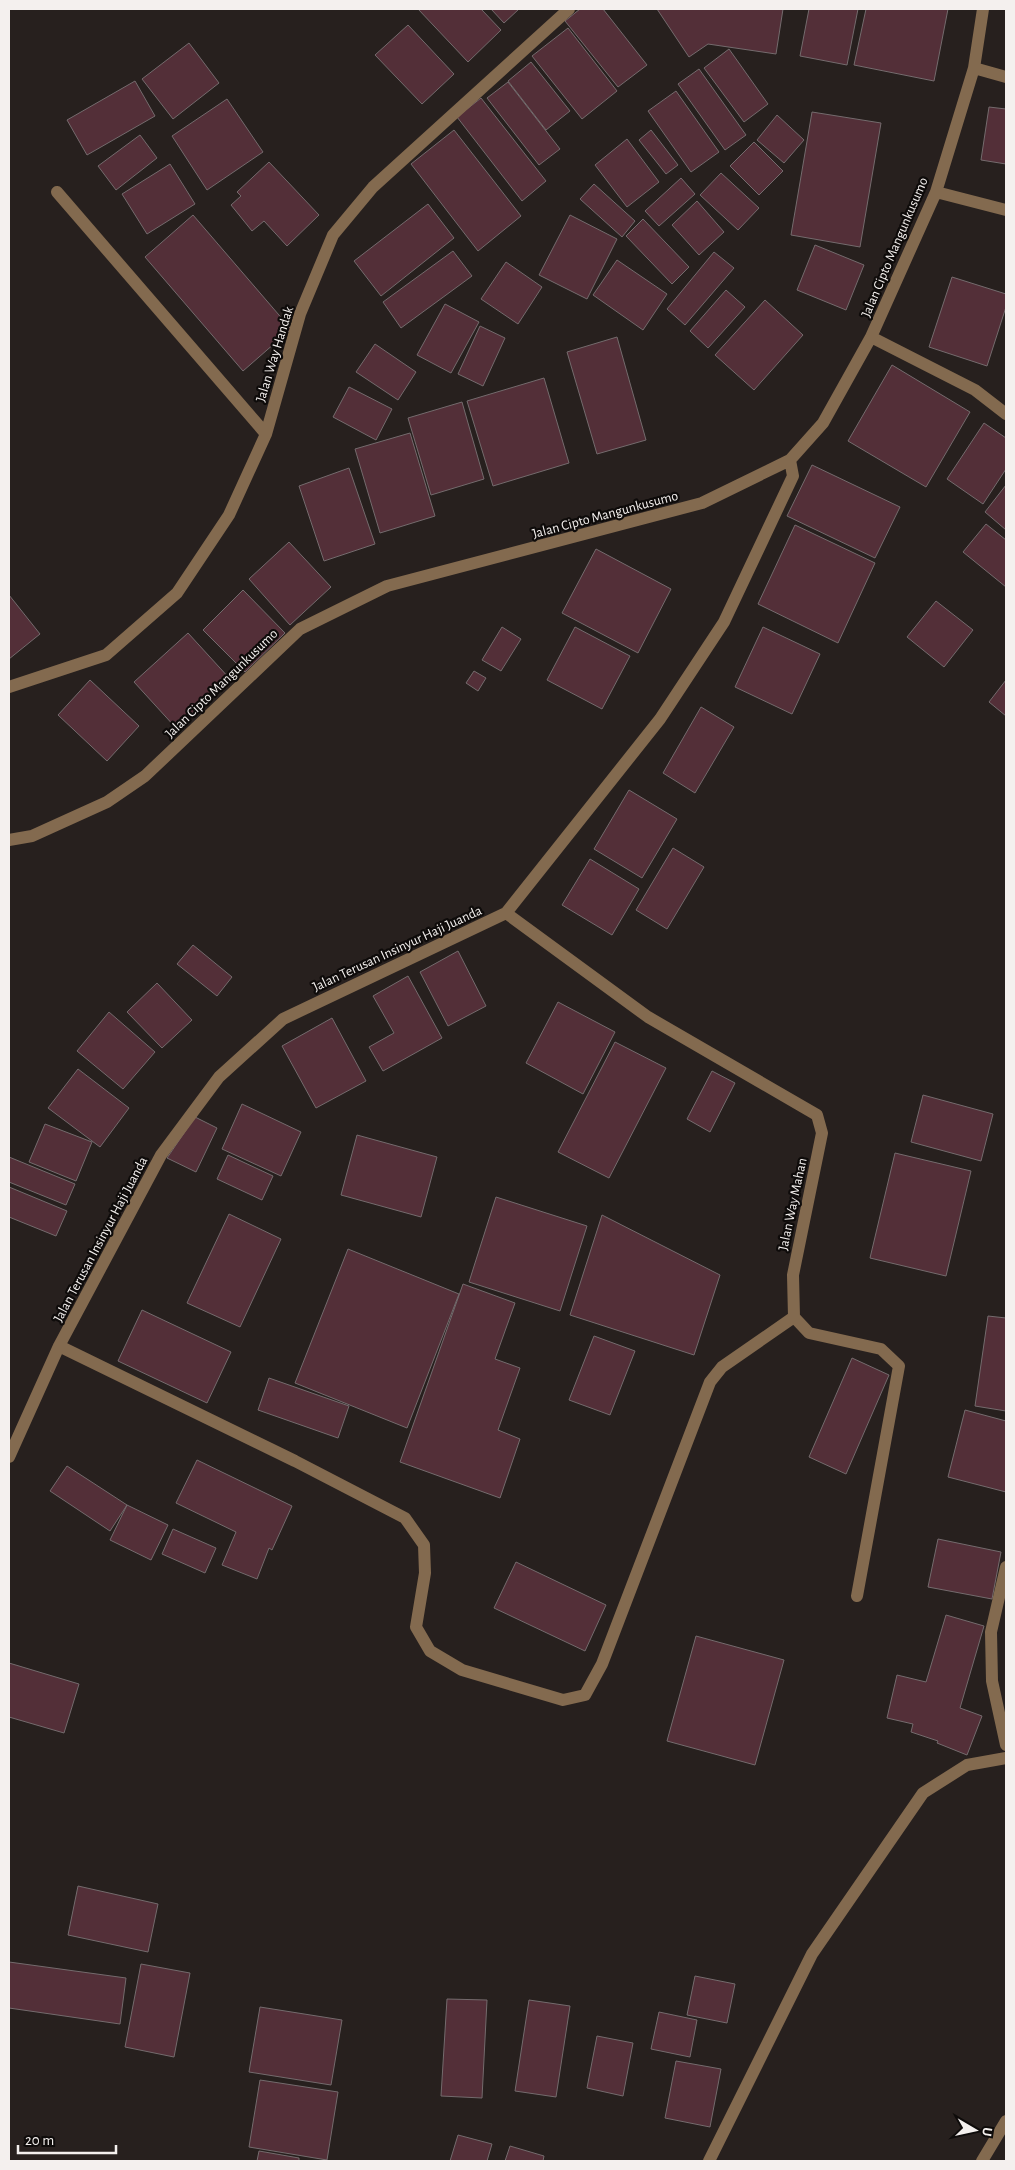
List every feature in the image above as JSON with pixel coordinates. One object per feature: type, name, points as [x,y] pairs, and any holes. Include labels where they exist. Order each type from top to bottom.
[{"type":"street","name":"Jalan Way Handak","points":[[9,687],[106,655],[178,593],[229,515],[266,434],[300,314],[333,235],[373,187],[569,9]]},
{"type":"street","name":"Jalan Cipto Mangunkusumo","points":[[9,840],[32,836],[107,802],[145,776],[300,628],[387,586],[702,504],[790,460],[823,423],[871,337],[936,192],[974,68],[982,9]]},
{"type":"street","points":[[974,68],[1006,77]]},
{"type":"street","points":[[57,192],[266,434]]},
{"type":"street","points":[[936,192],[1006,210]]},
{"type":"street","points":[[871,337],[975,390],[1006,414]]},
{"type":"street","name":"Jalan Terusan Insinyur Haji Juanda","points":[[9,1457],[59,1346],[161,1155],[219,1077],[283,1019],[506,913],[660,719],[724,622],[793,476],[790,460]]},
{"type":"street","name":"Jalan Way Mahan","points":[[506,913],[648,1017],[818,1115],[822,1132],[793,1275],[794,1317]]},
{"type":"street","points":[[59,1346],[295,1461],[405,1518],[424,1545],[425,1573],[416,1627],[430,1651],[462,1670],[563,1700],[586,1695],[602,1664],[710,1382],[722,1367],[794,1317],[808,1333],[881,1349],[899,1366],[857,1596]]},
{"type":"street","points":[[1006,1567],[991,1632],[992,1681],[1006,1745]]},
{"type":"street","points":[[709,2161],[812,1954],[924,1793],[967,1766],[1006,1758]]},
{"type":"street","points":[[982,2161],[1006,2121]]},
{"type":"building","points":[[418,9],[481,9],[501,30],[468,62]]},
{"type":"building","points":[[491,9],[519,9],[504,23]]},
{"type":"building","points":[[580,9],[603,9],[647,65],[618,87],[565,21]]},
{"type":"building","points":[[657,9],[783,9],[776,54],[708,44],[689,57]]},
{"type":"building","points":[[809,9],[858,9],[847,65],[800,56]]},
{"type":"building","points":[[866,9],[948,9],[934,81],[854,65]]},
{"type":"building","points":[[408,25],[454,74],[422,104],[375,55]]},
{"type":"building","points":[[568,28],[617,91],[582,119],[532,56]]},
{"type":"building","points":[[189,43],[219,83],[173,119],[142,79]]},
{"type":"building","points":[[729,49],[768,104],[744,122],[704,68]]},
{"type":"building","points":[[531,62],[570,111],[546,130],[508,81]]},
{"type":"building","points":[[699,69],[746,135],[725,150],[678,84]]},
{"type":"building","points":[[135,81],[155,116],[87,155],[67,120]]},
{"type":"building","points":[[508,82],[560,149],[539,165],[487,98]]},
{"type":"building","points":[[676,91],[719,152],[691,172],[648,111]]},
{"type":"building","points":[[481,98],[546,181],[522,201],[457,117]]},
{"type":"building","points":[[227,99],[263,152],[207,190],[172,136]]},
{"type":"building","points":[[989,107],[1006,109],[1006,164],[981,160]]},
{"type":"building","points":[[812,112],[881,123],[860,247],[791,235]]},
{"type":"building","points":[[777,115],[804,140],[784,163],[757,140]]},
{"type":"building","points":[[454,130],[521,216],[478,251],[411,164]]},
{"type":"building","points":[[651,130],[678,165],[666,174],[639,140]]},
{"type":"building","points":[[140,135],[157,158],[116,190],[98,166]]},
{"type":"building","points":[[627,139],[659,182],[627,207],[595,165]]},
{"type":"building","points":[[754,142],[783,171],[759,195],[730,166]]},
{"type":"building","points":[[269,162],[319,215],[287,246],[264,221],[252,231],[231,205],[241,196],[237,192]]},
{"type":"building","points":[[170,164],[195,204],[147,234],[122,194]]},
{"type":"building","points":[[721,173],[759,208],[738,230],[700,195]]},
{"type":"building","points":[[681,178],[695,194],[659,226],[645,211]]},
{"type":"building","points":[[594,184],[635,221],[622,237],[580,199]]},
{"type":"building","points":[[697,201],[724,232],[699,255],[672,225]]},
{"type":"building","points":[[428,204],[454,238],[381,296],[354,261]]},
{"type":"building","points":[[193,215],[291,329],[243,371],[145,257]]},
{"type":"building","points":[[570,215],[617,239],[587,299],[539,275]]},
{"type":"building","points":[[643,219],[689,267],[672,284],[626,236]]},
{"type":"building","points":[[815,245],[864,265],[846,310],[797,290]]},
{"type":"building","points":[[453,251],[472,276],[401,328],[383,302]]},
{"type":"building","points":[[714,252],[734,268],[685,325],[667,309]]},
{"type":"building","points":[[617,260],[667,294],[643,330],[593,295]]},
{"type":"building","points":[[506,262],[542,287],[518,324],[481,299]]},
{"type":"building","points":[[952,277],[1006,294],[1006,307],[987,366],[929,347]]},
{"type":"building","points":[[726,290],[745,307],[708,348],[690,331]]},
{"type":"building","points":[[765,300],[803,335],[754,390],[715,355]]},
{"type":"building","points":[[445,304],[479,322],[451,373],[417,355]]},
{"type":"building","points":[[480,326],[505,338],[483,386],[458,374]]},
{"type":"building","points":[[617,337],[646,440],[597,454],[567,352]]},
{"type":"building","points":[[375,344],[416,372],[398,400],[356,372]]},
{"type":"building","points":[[892,365],[970,412],[926,487],[848,441]]},
{"type":"building","points":[[544,378],[569,463],[493,486],[467,401]]},
{"type":"building","points":[[349,387],[392,409],[376,440],[333,417]]},
{"type":"building","points":[[462,402],[484,479],[431,495],[408,418]]},
{"type":"building","points":[[984,423],[1006,438],[1006,469],[983,504],[947,479]]},
{"type":"building","points":[[410,433],[435,516],[380,533],[355,449]]},
{"type":"building","points":[[812,465],[900,507],[875,558],[787,516]]},
{"type":"building","points":[[349,468],[375,544],[324,561],[299,486]]},
{"type":"building","points":[[1006,485],[1006,530],[985,512]]},
{"type":"building","points":[[986,524],[1006,540],[1006,587],[963,552]]},
{"type":"building","points":[[795,525],[875,563],[838,643],[758,604]]},
{"type":"building","points":[[289,542],[331,587],[290,625],[249,579]]},
{"type":"building","points":[[596,549],[671,589],[638,653],[562,613]]},
{"type":"building","points":[[243,590],[285,633],[245,672],[203,630]]},
{"type":"building","points":[[9,595],[40,634],[9,659]]},
{"type":"building","points":[[936,601],[973,630],[944,667],[907,637]]},
{"type":"building","points":[[502,627],[521,639],[501,671],[482,660]]},
{"type":"building","points":[[575,627],[630,656],[602,709],[547,680]]},
{"type":"building","points":[[763,627],[820,654],[792,714],[735,687]]},
{"type":"building","points":[[188,633],[230,679],[176,728],[134,682]]},
{"type":"building","points":[[474,671],[486,678],[478,691],[466,683]]},
{"type":"building","points":[[90,680],[139,726],[107,761],[58,715]]},
{"type":"building","points":[[1006,680],[1006,716],[989,702]]},
{"type":"building","points":[[701,707],[734,727],[695,793],[663,773]]},
{"type":"building","points":[[629,790],[677,819],[642,878],[594,849]]},
{"type":"building","points":[[673,848],[704,867],[667,929],[636,910]]},
{"type":"building","points":[[590,859],[639,889],[612,935],[562,905]]},
{"type":"building","points":[[193,945],[232,977],[217,996],[177,964]]},
{"type":"building","points":[[458,951],[486,1006],[448,1026],[420,972]]},
{"type":"building","points":[[408,976],[442,1038],[383,1071],[369,1047],[394,1033],[373,996]]},
{"type":"building","points":[[157,983],[192,1020],[162,1048],[127,1012]]},
{"type":"building","points":[[558,1002],[615,1032],[583,1094],[526,1063]]},
{"type":"building","points":[[109,1012],[155,1052],[123,1089],[77,1051]]},
{"type":"building","points":[[332,1018],[366,1081],[316,1108],[282,1046]]},
{"type":"building","points":[[615,1042],[666,1068],[609,1178],[558,1152]]},
{"type":"building","points":[[78,1069],[129,1108],[100,1147],[48,1108]]},
{"type":"building","points":[[712,1071],[735,1083],[710,1132],[687,1119]]},
{"type":"building","points":[[923,1095],[993,1114],[981,1161],[911,1142]]},
{"type":"building","points":[[242,1104],[301,1132],[281,1176],[222,1149]]},
{"type":"building","points":[[195,1117],[217,1128],[196,1172],[167,1158]]},
{"type":"building","points":[[45,1124],[92,1142],[76,1181],[29,1162]]},
{"type":"building","points":[[357,1135],[437,1157],[421,1217],[341,1195]]},
{"type":"building","points":[[895,1153],[971,1171],[946,1276],[870,1258]]},
{"type":"building","points":[[228,1155],[273,1176],[262,1200],[217,1179]]},
{"type":"building","points":[[9,1157],[75,1184],[66,1205],[9,1182]]},
{"type":"building","points":[[9,1187],[67,1211],[56,1236],[9,1217]]},
{"type":"building","points":[[496,1197],[587,1226],[560,1311],[469,1282]]},
{"type":"building","points":[[229,1214],[281,1239],[240,1327],[187,1303]]},
{"type":"building","points":[[602,1215],[720,1275],[694,1355],[570,1315]]},
{"type":"building","points":[[348,1249],[459,1294],[407,1428],[295,1383]]},
{"type":"building","points":[[463,1284],[515,1303],[495,1359],[520,1368],[498,1430],[520,1439],[500,1498],[400,1462]]},
{"type":"building","points":[[142,1310],[231,1352],[207,1403],[118,1361]]},
{"type":"building","points":[[988,1316],[1006,1318],[1006,1411],[975,1406]]},
{"type":"building","points":[[594,1336],[635,1351],[610,1415],[569,1400]]},
{"type":"building","points":[[852,1358],[889,1375],[846,1474],[809,1457]]},
{"type":"building","points":[[269,1378],[349,1406],[338,1438],[258,1410]]},
{"type":"building","points":[[965,1410],[1006,1421],[1006,1492],[948,1477]]},
{"type":"building","points":[[197,1460],[292,1506],[272,1550],[269,1548],[257,1579],[222,1565],[236,1532],[176,1503]]},
{"type":"building","points":[[67,1466],[127,1505],[110,1531],[50,1491]]},
{"type":"building","points":[[127,1505],[168,1525],[151,1560],[110,1540]]},
{"type":"building","points":[[173,1529],[216,1548],[205,1573],[162,1554]]},
{"type":"building","points":[[938,1539],[1001,1552],[992,1599],[928,1587]]},
{"type":"building","points":[[516,1562],[606,1605],[585,1651],[494,1608]]},
{"type":"building","points":[[946,1615],[984,1626],[960,1708],[982,1716],[967,1755],[937,1743],[938,1741],[911,1732],[913,1724],[887,1718],[897,1675],[926,1682]]},
{"type":"building","points":[[696,1636],[784,1660],[755,1765],[667,1741]]},
{"type":"building","points":[[9,1663],[79,1684],[64,1733],[9,1717]]},
{"type":"building","points":[[78,1886],[158,1904],[148,1952],[68,1935]]},
{"type":"building","points":[[9,1962],[126,1978],[120,2024],[9,2008]]},
{"type":"building","points":[[141,1964],[190,1973],[174,2057],[125,2047]]},
{"type":"building","points":[[695,1976],[735,1984],[727,2023],[687,2015]]},
{"type":"building","points":[[447,1999],[487,2000],[482,2098],[441,2096]]},
{"type":"building","points":[[529,2000],[570,2006],[556,2097],[515,2091]]},
{"type":"building","points":[[260,2007],[342,2020],[331,2085],[249,2072]]},
{"type":"building","points":[[659,2012],[697,2020],[690,2057],[651,2049]]},
{"type":"building","points":[[597,2036],[633,2043],[623,2096],[587,2088]]},
{"type":"building","points":[[676,2061],[721,2069],[710,2127],[665,2118]]},
{"type":"building","points":[[260,2080],[338,2092],[327,2160],[249,2147]]},
{"type":"building","points":[[458,2135],[492,2144],[487,2161],[450,2161]]},
{"type":"building","points":[[510,2146],[544,2156],[543,2161],[505,2161]]},
{"type":"building","points":[[259,2151],[299,2158],[299,2161],[257,2161]]}]
